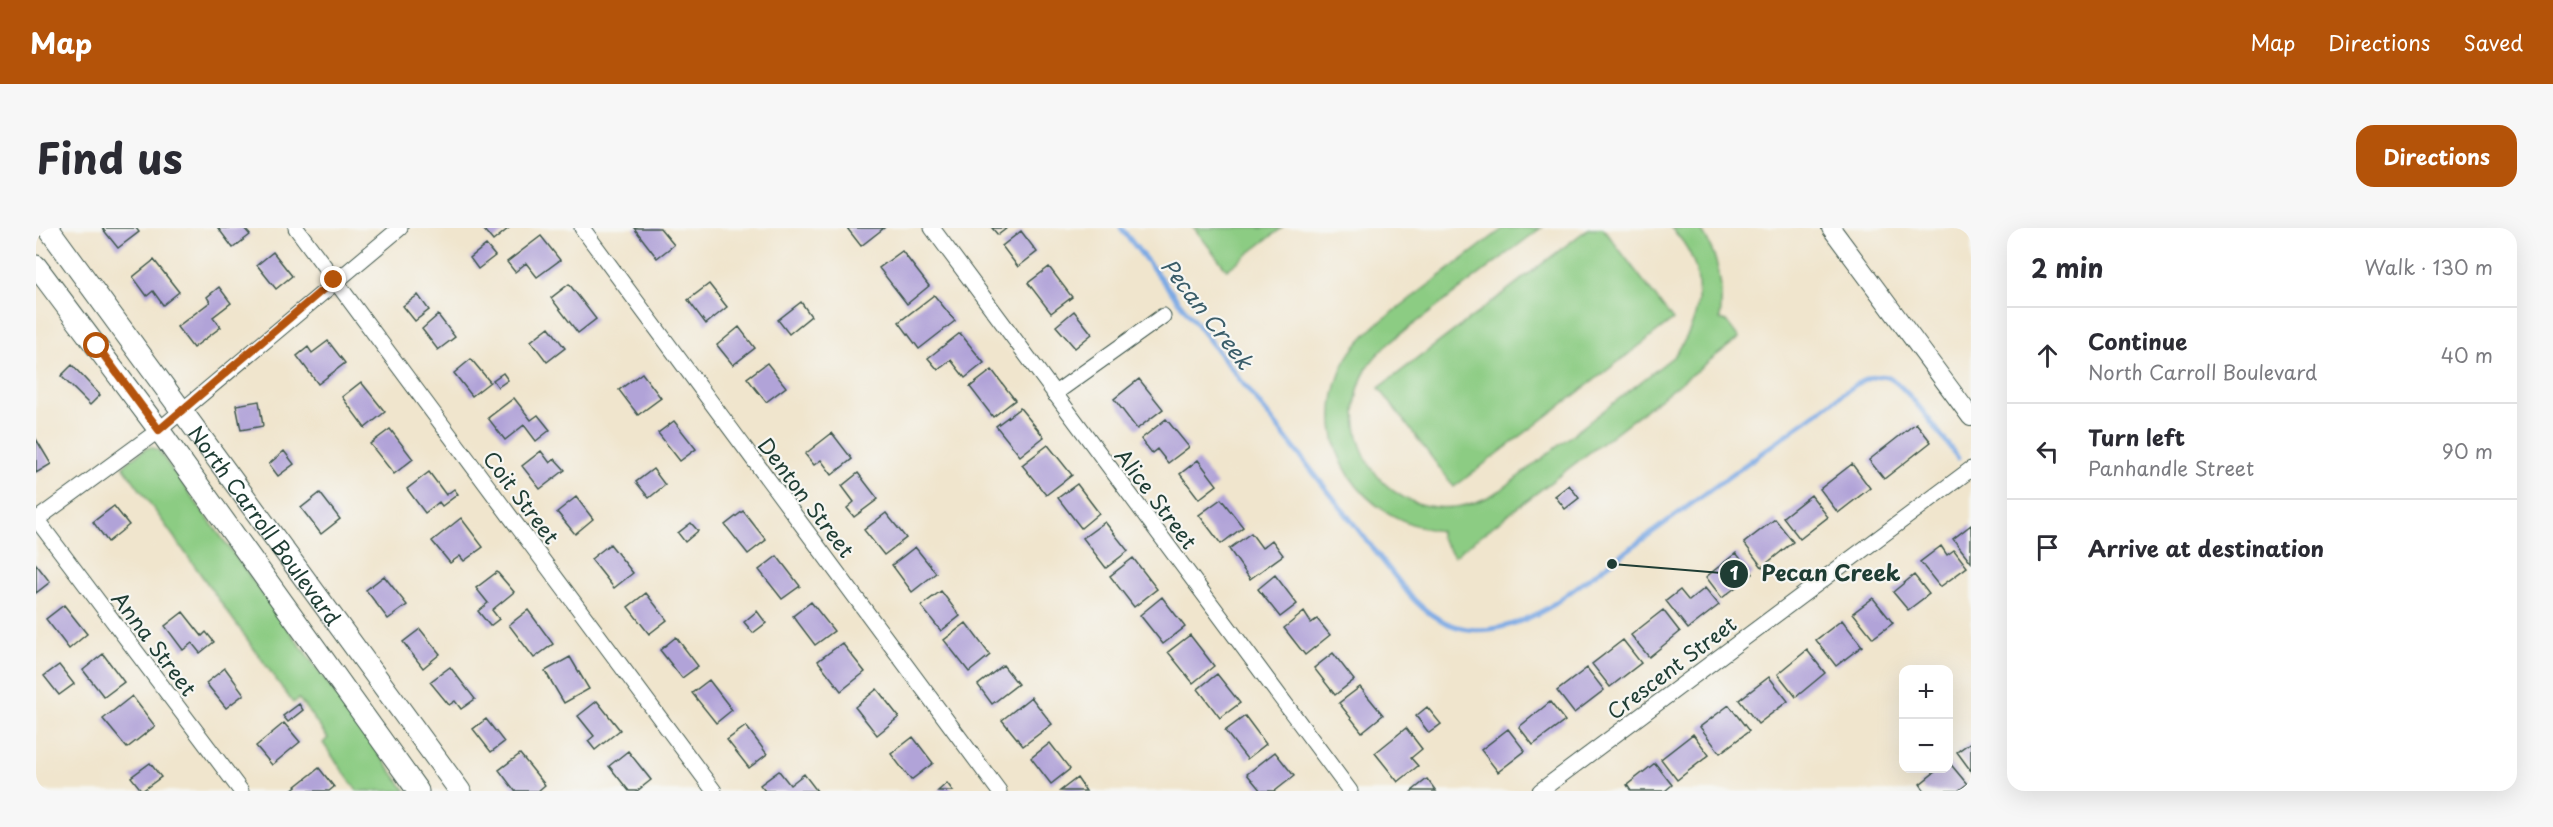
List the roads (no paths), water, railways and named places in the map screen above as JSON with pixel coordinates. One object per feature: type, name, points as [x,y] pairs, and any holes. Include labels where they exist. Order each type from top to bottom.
[{"type":"main road","name":"North Carroll Boulevard","points":[[48,228],[460,791]]},
{"type":"main road","name":"North Carroll Boulevard","points":[[36,266],[159,430],[418,791]]},
{"type":"street","name":"Coit Street","points":[[296,228],[714,791]]},
{"type":"street","points":[[36,520],[159,430],[334,280],[400,228]]},
{"type":"street","name":"Denton Street","points":[[582,228],[999,791]]},
{"type":"street","name":"Alice Street","points":[[932,228],[1350,791]]},
{"type":"street","points":[[1831,228],[1971,417]]},
{"type":"street","points":[[1054,394],[1163,316]]},
{"type":"street","name":"Crescent Street","points":[[1540,791],[1971,469]]},
{"type":"street","name":"Anna Street","points":[[36,520],[240,791]]},
{"type":"waterway","name":"Pecan Creek","points":[[1121,228],[1408,593],[1424,609],[1440,620],[1457,627],[1474,630],[1492,629],[1529,618],[1548,608],[1855,385],[1871,378],[1879,376],[1895,381],[1924,413],[1958,458]]},
{"type":"place","name":"Pecan Creek","points":[[1612,564]]}]
